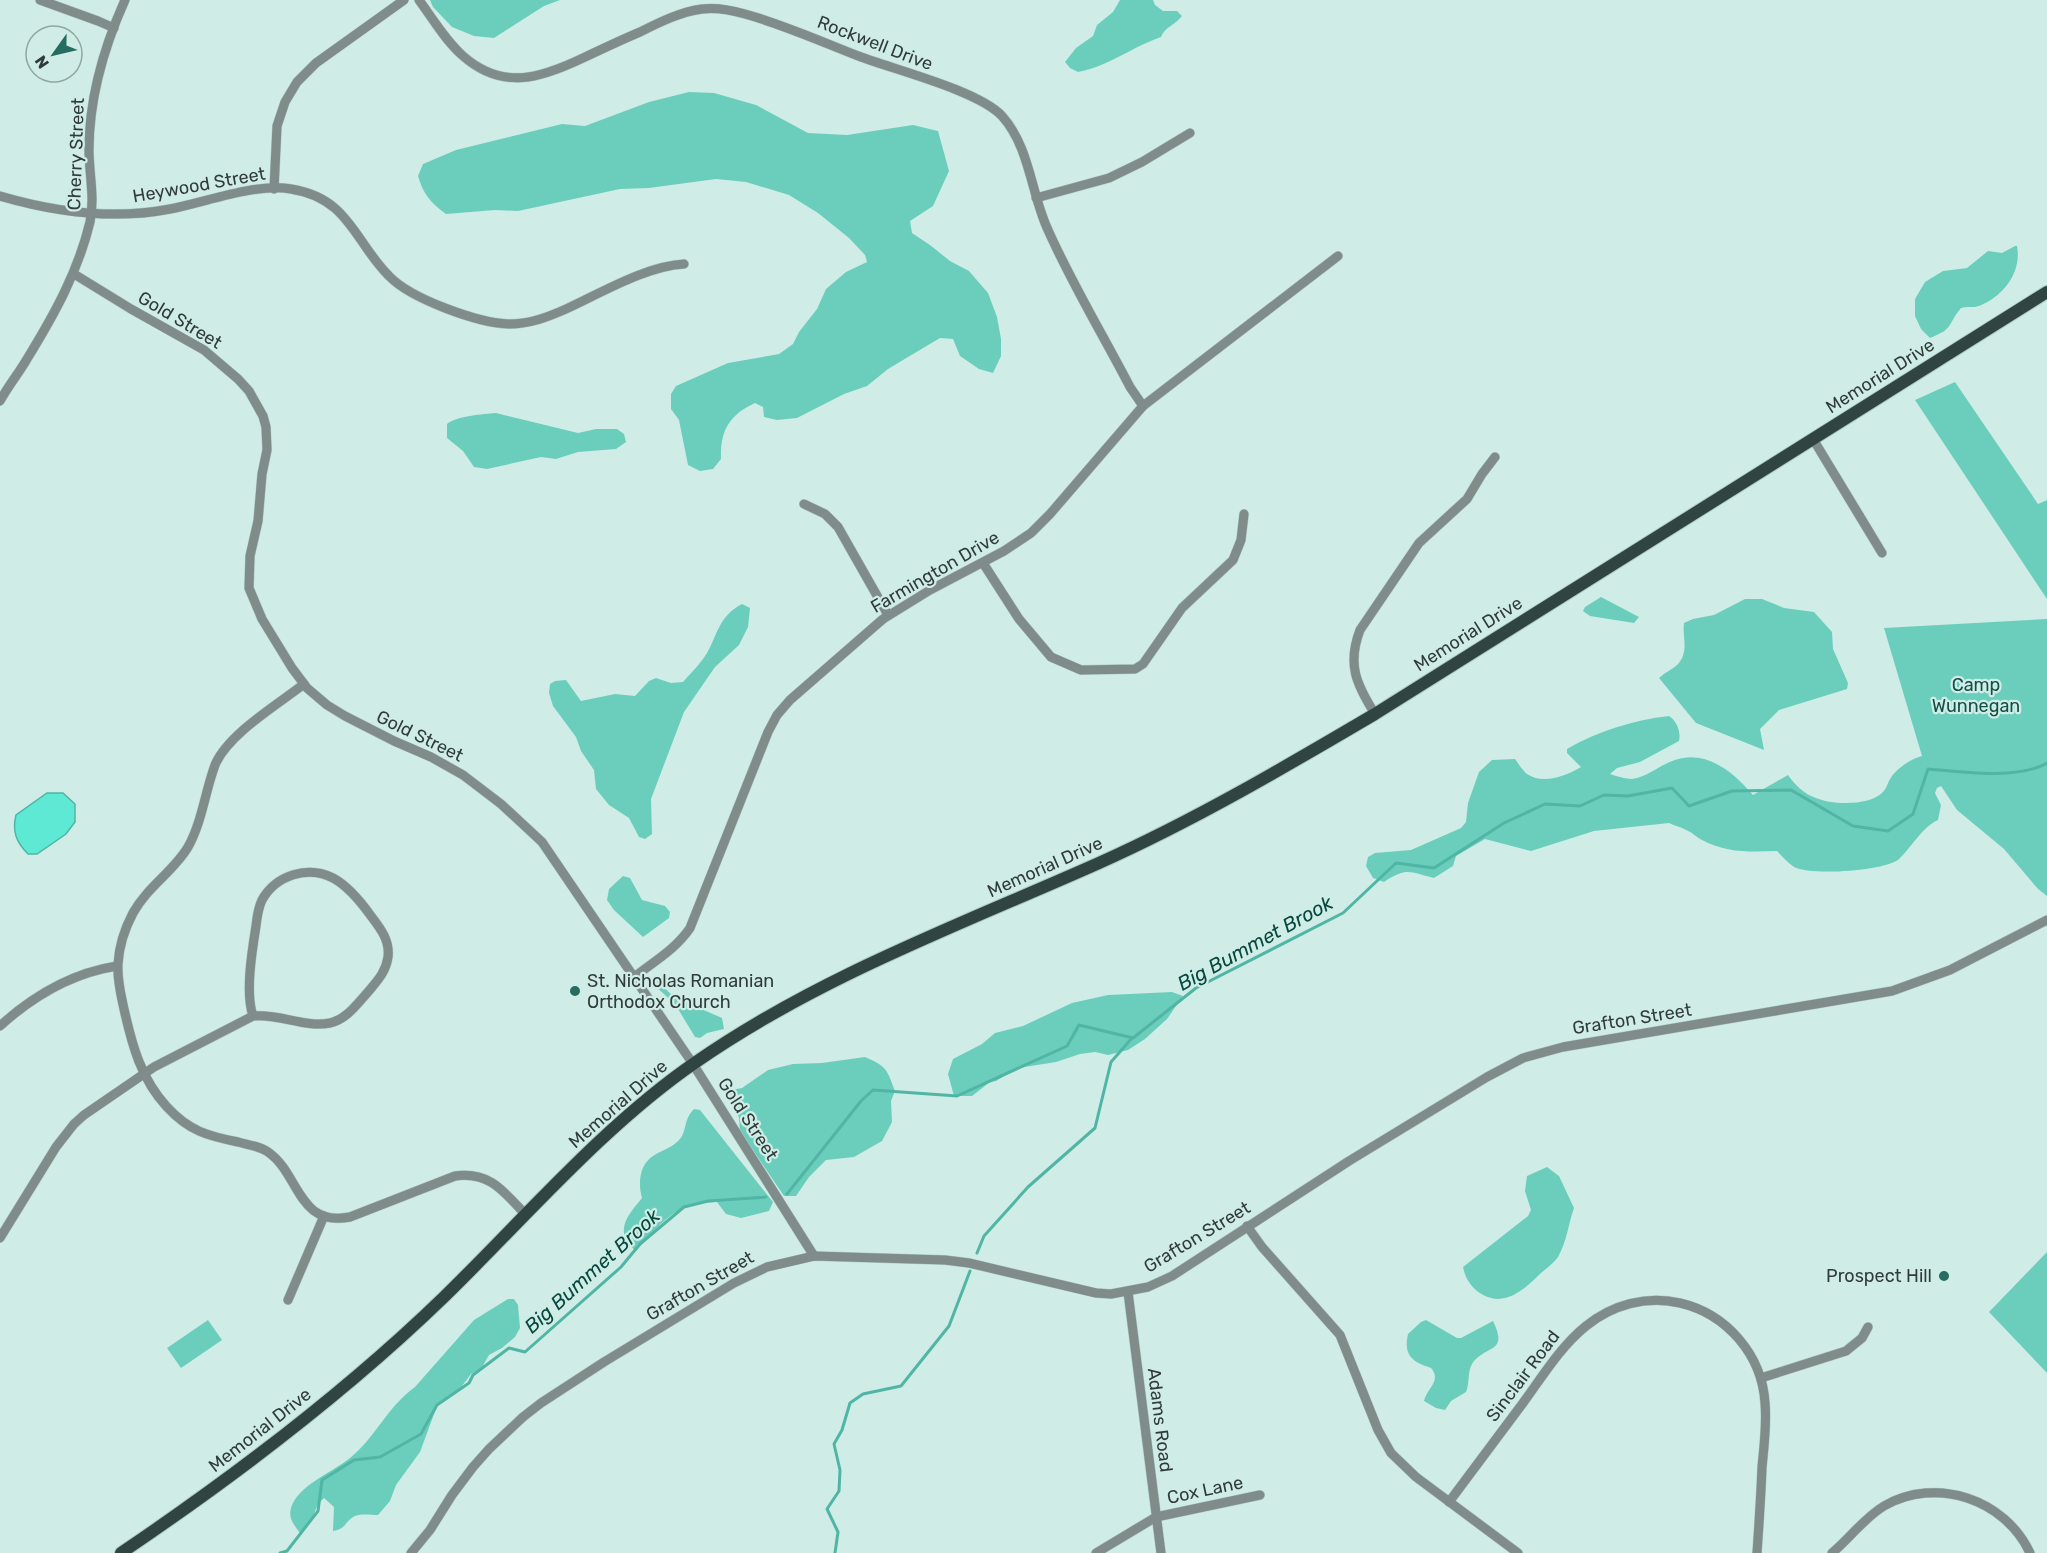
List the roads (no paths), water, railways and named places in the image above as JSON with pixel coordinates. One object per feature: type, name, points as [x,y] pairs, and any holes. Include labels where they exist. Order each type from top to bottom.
[{"type":"main road","name":"Memorial Drive","points":[[121,1553],[243,1467],[327,1402],[407,1332],[631,1114],[693,1064],[757,1022],[872,963],[1101,862],[1240,792],[1375,714],[2047,292]]},
{"type":"street","points":[[40,0],[114,28]]},
{"type":"street","name":"Cherry Street","points":[[0,401],[50,321],[74,274],[82,251],[92,212],[93,189],[89,152],[92,101],[114,28],[126,0]]},
{"type":"street","points":[[274,189],[278,126],[285,102],[294,86],[319,60],[404,0]]},
{"type":"street","name":"Rockwell Drive","points":[[419,0],[447,40],[472,63],[489,73],[524,78],[535,77],[563,68],[670,17],[710,8],[765,19],[861,57],[964,93],[990,106],[1001,114],[1020,146],[1047,230],[1130,387],[1143,406]]},
{"type":"street","points":[[1036,198],[1113,176],[1142,162],[1190,133]]},
{"type":"street","name":"Heywood Street","points":[[0,196],[74,211],[110,214],[152,212],[246,192],[274,189],[297,190],[328,202],[348,220],[385,272],[400,286],[424,299],[486,321],[511,324],[537,320],[657,268],[684,264]]},
{"type":"street","name":"Farmington Drive","points":[[633,978],[677,944],[690,928],[777,715],[799,692],[888,615],[1018,542],[1040,524],[1143,406],[1338,256]]},
{"type":"street","name":"Gold Street","points":[[74,274],[204,350],[249,391],[267,427],[267,450],[262,474],[258,521],[250,556],[249,588],[262,619],[292,668],[304,684],[327,705],[463,775],[530,830],[552,856],[693,1064],[814,1256]]},
{"type":"street","points":[[1813,439],[1882,553]]},
{"type":"street","points":[[1375,714],[1359,684],[1353,663],[1354,645],[1360,630],[1419,543],[1467,498],[1495,457]]},
{"type":"street","points":[[804,504],[825,514],[837,527],[888,615]]},
{"type":"street","points":[[982,562],[1019,619],[1051,657],[1081,670],[1135,669],[1143,664],[1182,608],[1233,560],[1241,540],[1244,514]]},
{"type":"street","points":[[304,684],[229,742],[218,758],[190,843],[181,857],[150,888],[132,915],[125,932],[117,966],[130,1037],[144,1074],[167,1108],[191,1128],[269,1152],[309,1208],[324,1216],[341,1219],[350,1217],[465,1174],[491,1181],[526,1215]]},
{"type":"street","points":[[0,1238],[56,1147],[74,1124],[144,1074],[253,1016],[330,1023],[348,1013],[384,973],[388,947],[381,929],[352,893],[333,878],[319,872],[297,873],[278,882],[263,898],[256,919],[250,985],[249,1002],[253,1016]]},
{"type":"street","name":"Grafton Street","points":[[411,1553],[430,1530],[452,1495],[489,1449],[541,1403],[735,1283],[767,1267],[814,1256],[945,1260],[1096,1293],[1128,1292],[1149,1287],[1172,1276],[1378,1143],[1487,1077],[1523,1058],[1563,1047],[1895,991],[1950,970],[2047,920]]},
{"type":"street","points":[[0,1026],[20,1008],[43,993],[92,971],[117,966]]},
{"type":"street","points":[[288,1300],[324,1216]]},
{"type":"street","points":[[1247,1227],[1340,1335],[1378,1430],[1391,1453],[1407,1470],[1518,1553]]},
{"type":"street","name":"Adams Road","points":[[1128,1292],[1161,1553]]},
{"type":"street","name":"Sinclair Road","points":[[1449,1502],[1575,1335],[1594,1320],[1615,1308],[1639,1302],[1663,1300],[1703,1311],[1719,1320],[1737,1336],[1751,1356],[1761,1378],[1766,1414],[1757,1553]]},
{"type":"street","points":[[1761,1378],[1846,1351],[1862,1338],[1868,1327]]},
{"type":"street","points":[[1832,1553],[1868,1518],[1884,1506],[1902,1498],[1937,1493],[1963,1497],[1986,1506],[2014,1529],[2030,1553]]},
{"type":"street","name":"Cox Lane","points":[[1096,1553],[1156,1517],[1260,1495]]},
{"type":"waterway","name":"Big Bummet Brook","points":[[787,1194],[861,1101],[873,1090],[957,1096],[1067,1046],[1079,1025],[1133,1038],[1196,988],[1343,913],[1396,863],[1434,868],[1504,823],[1545,804],[1580,806],[1604,795],[1628,796],[1672,788],[1689,806],[1732,791],[1791,790],[1853,826],[1888,831],[1913,814],[1928,769],[1989,774],[2021,772],[2047,763]]},
{"type":"waterway","points":[[977,1253],[984,1236],[1028,1187],[1095,1128],[1111,1062],[1132,1038]]},
{"type":"waterway","name":"Big Bummet Brook","points":[[280,1553],[287,1551],[318,1511],[322,1480],[354,1460],[380,1457],[421,1434],[437,1405],[469,1383],[473,1375],[509,1348],[525,1352],[621,1267],[640,1244],[684,1207],[708,1201],[766,1197]]},
{"type":"waterway","points":[[835,1553],[838,1532],[827,1509],[839,1491],[840,1470],[834,1444],[842,1430],[850,1403],[863,1394],[901,1386],[949,1326],[970,1271]]},
{"type":"place","name":"St. Nicholas Romanian Orthodox Church","points":[[575,991]]},
{"type":"place","name":"Prospect Hill","points":[[1944,1276]]},
{"type":"park label","name":"Camp Wunnegan","points":[[1976,695]]}]
